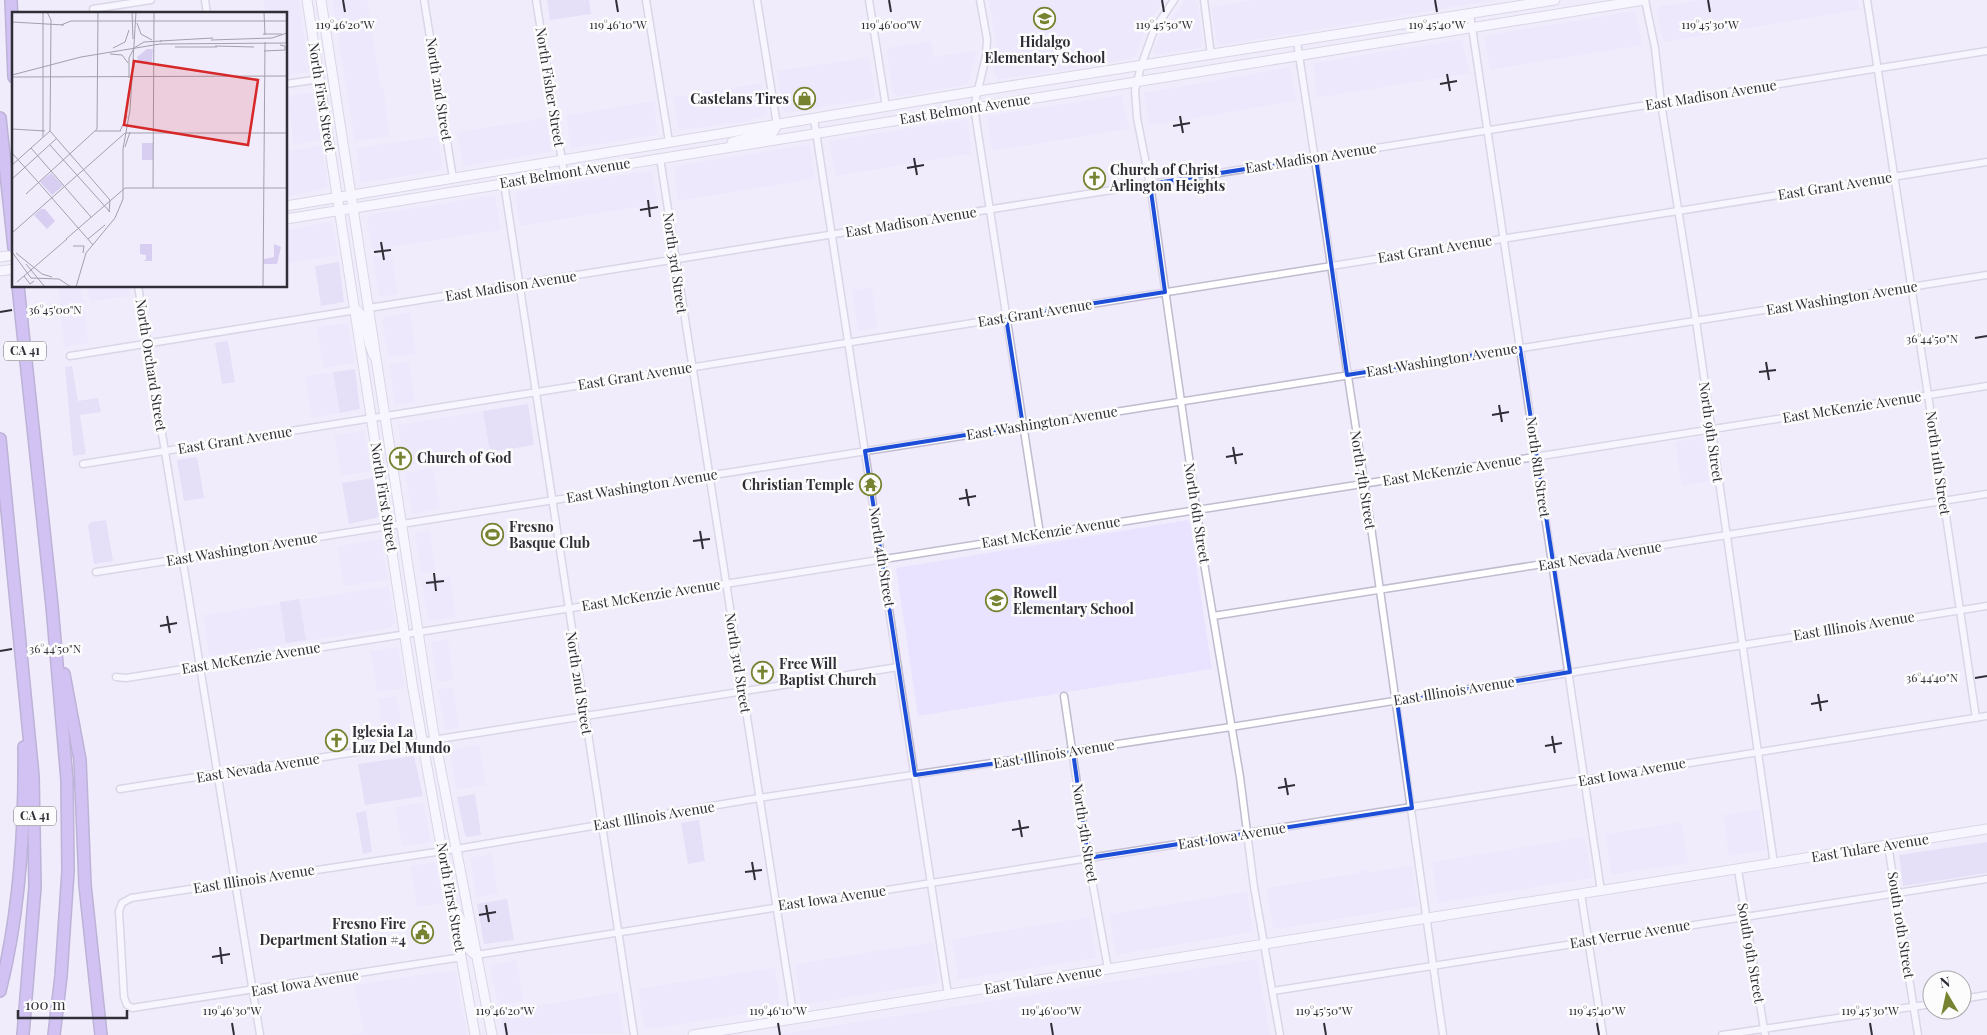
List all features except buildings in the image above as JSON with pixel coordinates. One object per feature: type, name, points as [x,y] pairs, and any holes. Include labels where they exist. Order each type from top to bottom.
[{"type":"highway","points":[[11,0],[12,26]]},
{"type":"highway","points":[[0,118],[12,229]]},
{"type":"highway","name":"CA 41","points":[[18,288],[52,606],[67,799],[68,871],[61,976],[54,1035]]},
{"type":"highway","points":[[25,288],[32,416]]},
{"type":"highway","name":"CA 41","points":[[0,439],[29,719],[35,835],[35,887],[23,1035]]},
{"type":"highway","points":[[0,470],[6,503]]},
{"type":"highway","points":[[0,991],[12,936],[24,804],[24,741],[16,597]]},
{"type":"highway","points":[[52,606],[80,760],[84,885],[101,1035]]},
{"type":"highway","points":[[59,1035],[61,976]]},
{"type":"main road","name":"North First Street","points":[[307,0],[422,743],[443,850],[475,1035]]},
{"type":"main road","name":"North First Street","points":[[321,0],[435,741],[492,1035]]},
{"type":"main road","name":"East Belmont Avenue","points":[[288,206],[978,91],[1555,0]]},
{"type":"main road","name":"East Belmont Avenue","points":[[288,219],[1645,0]]},
{"type":"main road","points":[[713,150],[741,139],[773,132],[777,125]]},
{"type":"main road","points":[[356,310],[363,317],[368,345],[377,362]]},
{"type":"main road","name":"East Tulare Avenue","points":[[693,1035],[1754,868],[1987,829]]},
{"type":"main road","points":[[453,909],[461,918],[469,949],[476,955]]},
{"type":"street","points":[[94,12],[151,0]]},
{"type":"street","name":"North 2nd Street","points":[[424,0],[453,178]]},
{"type":"street","name":"North Fisher Street","points":[[536,0],[564,174]]},
{"type":"street","points":[[646,0],[669,142]]},
{"type":"street","points":[[757,0],[777,125]]},
{"type":"street","points":[[869,0],[886,107]]},
{"type":"street","points":[[980,0],[987,39],[984,66],[974,108],[1040,534]]},
{"type":"street","points":[[1136,82],[1154,30],[1174,0]]},
{"type":"street","points":[[1204,0],[1211,55]]},
{"type":"street","name":"North 9th Street","points":[[1645,0],[1655,48],[1661,102],[1696,320],[1774,864]]},
{"type":"street","name":"North 11th Street","points":[[1867,0],[1976,718]]},
{"type":"street","name":"North 8th Street","points":[[1470,14],[1570,672],[1601,891]]},
{"type":"street","name":"North 7th Street","points":[[1297,42],[1316,158],[1346,376],[1380,589],[1443,1035]]},
{"type":"street","name":"East Madison Avenue","points":[[369,308],[1987,51]]},
{"type":"street","points":[[288,84],[320,79]]},
{"type":"street","name":"North 6th Street","points":[[1136,82],[1139,130],[1150,184],[1196,510],[1280,1035]]},
{"type":"street","name":"North 4th Street","points":[[814,119],[948,995]]},
{"type":"street","name":"North 3rd Street","points":[[660,158],[674,260],[794,1019]]},
{"type":"street","name":"East Grant Avenue","points":[[83,464],[1987,162]]},
{"type":"street","name":"North 2nd Street","points":[[504,183],[534,392],[634,1035]]},
{"type":"street","name":"East Washington Avenue","points":[[96,572],[1987,275]]},
{"type":"street","name":"North Orchard Street","points":[[138,288],[260,1035]]},
{"type":"street","points":[[70,356],[356,310]]},
{"type":"street","name":"East McKenzie Avenue","points":[[116,677],[126,678],[1987,386]]},
{"type":"street","name":"East Nevada Avenue","points":[[1213,616],[1553,564],[1987,494]]},
{"type":"street","name":"East Illinois Avenue","points":[[124,996],[119,910],[122,903],[132,898],[456,849],[760,798],[1073,752],[1987,606]]},
{"type":"street","name":"East Nevada Avenue","points":[[120,789],[898,667]]},
{"type":"street","name":"North 5th Street","points":[[1064,696],[1088,858],[1108,969]]},
{"type":"street","name":"East Iowa Avenue","points":[[476,955],[1987,716]]},
{"type":"street","name":"South 10th Street","points":[[1888,845],[1918,1035]]},
{"type":"street","name":"South 9th Street","points":[[1738,870],[1765,1031]]},
{"type":"street","name":"East Verrue Avenue","points":[[1273,991],[1987,879]]},
{"type":"street","points":[[1581,894],[1603,1035]]},
{"type":"street","name":"East Iowa Avenue","points":[[124,996],[127,1005],[138,1008],[462,957]]},
{"type":"street","points":[[1972,997],[1987,995]]},
{"type":"street","points":[[1722,1035],[1765,1031],[1922,1005]]},
{"type":"highlighted area","points":[[1316,158],[1347,375],[1520,348],[1570,672],[1397,701],[1412,808],[1088,858],[1073,752],[915,775],[865,451],[1023,426],[1006,317],[1165,292],[1150,184]]},
{"type":"shaded area","points":[[263,0],[299,0],[310,72],[288,76],[288,12],[265,12]]},
{"type":"shaded area","points":[[332,0],[367,0],[381,87],[385,87],[384,94],[390,136],[355,142]]},
{"type":"shaded area","points":[[547,0],[589,0],[591,14],[550,20]]},
{"type":"shaded area","points":[[989,0],[1164,0],[1146,27],[1136,55],[1132,59],[998,80],[993,73],[996,44]]},
{"type":"shaded area","points":[[1185,0],[1197,0],[1203,43],[1201,48],[1157,55],[1153,52],[1160,35]]},
{"type":"shaded area","points":[[1252,0],[1497,0],[1223,45],[1217,42],[1211,7]]},
{"type":"shaded area","points":[[1701,0],[1858,0],[1860,10],[1663,42],[1656,10],[1659,6]]},
{"type":"shaded area","points":[[1635,11],[1643,45],[1490,70],[1484,38],[1488,35]]},
{"type":"shaded area","points":[[1462,39],[1470,73],[1316,98],[1314,63]]},
{"type":"shaded area","points":[[931,41],[934,57],[977,50],[970,79],[966,85],[898,97],[892,93],[887,48]]},
{"type":"shaded area","points":[[869,57],[876,96],[873,99],[788,113],[783,110],[777,71]]},
{"type":"shaded area","points":[[1290,67],[1297,101],[1149,126],[1144,93]]},
{"type":"shaded area","points":[[762,83],[767,115],[747,121],[679,131],[673,97]]},
{"type":"shaded area","points":[[313,92],[321,140],[294,145],[288,108],[288,96]]},
{"type":"shaded area","points":[[1122,95],[1129,129],[992,151],[986,116]]},
{"type":"shaded area","points":[[654,101],[658,135],[571,149],[566,115]]},
{"type":"shaded area","points":[[546,118],[551,152],[463,167],[457,132]]},
{"type":"shaded area","points":[[967,119],[972,154],[835,176],[829,141]]},
{"type":"shaded area","points":[[438,136],[443,170],[361,183],[356,148]]},
{"type":"shaded area","points":[[810,144],[815,179],[677,201],[674,166]]},
{"type":"shaded area","points":[[322,145],[327,188],[288,197],[288,151]]},
{"type":"shaded area","points":[[652,170],[658,204],[520,226],[515,192]]},
{"type":"shaded area","points":[[495,195],[501,230],[372,250],[367,219],[370,215]]},
{"type":"shaded area","points":[[332,221],[338,255],[288,264],[288,230]]},
{"type":"shaded area","points":[[392,254],[398,294],[379,297],[373,257]]},
{"type":"shaded area","points":[[339,262],[344,302],[321,306],[315,266]]},
{"type":"shaded area","points":[[872,287],[878,328],[858,331],[852,290]]},
{"type":"shaded area","points":[[58,288],[81,288],[89,343],[64,347]]},
{"type":"shaded area","points":[[87,288],[129,288],[131,296],[90,301]]},
{"type":"shaded area","points":[[410,312],[416,354],[388,358],[382,319]]},
{"type":"shaded area","points":[[348,323],[355,363],[323,368],[317,327]]},
{"type":"shaded area","points":[[228,341],[235,382],[222,384],[215,343]]},
{"type":"shaded area","points":[[409,361],[415,402],[395,406],[389,364]]},
{"type":"shaded area","points":[[72,366],[78,401],[98,398],[101,412],[80,415],[86,454],[73,456],[65,367]]},
{"type":"shaded area","points":[[355,369],[360,409],[340,413],[333,372]]},
{"type":"shaded area","points":[[333,372],[340,413],[311,418],[305,376]]},
{"type":"shaded area","points":[[528,404],[534,445],[490,452],[483,411]]},
{"type":"shaded area","points":[[483,411],[490,452],[404,466],[398,425]]},
{"type":"shaded area","points":[[364,431],[371,471],[341,476],[334,435]]},
{"type":"shaded area","points":[[1703,437],[1709,481],[1682,486],[1675,442]]},
{"type":"shaded area","points":[[197,457],[204,498],[184,501],[177,460]]},
{"type":"shaded area","points":[[433,468],[440,509],[412,514],[405,473]]},
{"type":"shaded area","points":[[373,478],[379,517],[349,524],[342,483]]},
{"type":"shaded area","points":[[106,520],[113,561],[94,564],[88,526],[91,522]]},
{"type":"shaded area","points":[[1188,520],[1212,669],[918,716],[896,568]]},
{"type":"shaded area","points":[[430,531],[436,572],[421,574],[415,533]]},
{"type":"shaded area","points":[[381,539],[388,580],[344,586],[337,546]]},
{"type":"shaded area","points":[[450,576],[456,617],[428,622],[422,581]]},
{"type":"shaded area","points":[[389,586],[395,622],[391,628],[209,656],[203,615]]},
{"type":"shaded area","points":[[299,599],[306,640],[286,643],[280,602]]},
{"type":"shaded area","points":[[448,639],[454,680],[437,682],[431,642]]},
{"type":"shaded area","points":[[398,647],[405,688],[377,692],[370,651]]},
{"type":"shaded area","points":[[453,687],[459,728],[445,730],[438,689]]},
{"type":"shaded area","points":[[397,696],[404,736],[384,739],[378,699]]},
{"type":"shaded area","points":[[480,744],[486,785],[456,790],[449,750]]},
{"type":"shaded area","points":[[414,756],[423,796],[365,805],[358,764]]},
{"type":"shaded area","points":[[475,794],[481,835],[468,837],[465,835],[457,797]]},
{"type":"shaded area","points":[[424,802],[431,842],[402,847],[395,807]]},
{"type":"shaded area","points":[[1759,809],[1766,850],[1729,856],[1723,815]]},
{"type":"shaded area","points":[[366,811],[372,852],[363,854],[356,813]]},
{"type":"shaded area","points":[[699,820],[705,861],[688,864],[681,823]]},
{"type":"shaded area","points":[[1682,822],[1688,863],[1611,875],[1605,834]]},
{"type":"shaded area","points":[[1585,837],[1592,878],[1438,903],[1432,862]]},
{"type":"shaded area","points":[[1987,842],[1987,873],[1903,886],[1899,855]]},
{"type":"shaded area","points":[[492,853],[498,894],[476,898],[470,858]]},
{"type":"shaded area","points":[[436,862],[443,903],[417,907],[410,866]]},
{"type":"shaded area","points":[[1412,865],[1418,906],[1277,929],[1273,926],[1266,888],[1359,873],[1359,870],[1367,869],[1368,872]]},
{"type":"shaded area","points":[[1247,891],[1253,932],[1116,955],[1109,914]]},
{"type":"shaded area","points":[[507,899],[514,940],[484,944],[477,904]]},
{"type":"shaded area","points":[[1090,917],[1096,958],[958,980],[952,939]]},
{"type":"shaded area","points":[[933,942],[939,983],[801,1005],[795,964]]},
{"type":"shaded area","points":[[1257,959],[1270,1035],[775,1035]]},
{"type":"shaded area","points":[[517,960],[523,1001],[498,1005],[489,965]]},
{"type":"shaded area","points":[[775,967],[781,1008],[644,1030],[638,989]]},
{"type":"shaded area","points":[[453,970],[456,972],[467,1035],[349,1035],[364,1032],[354,985]]},
{"type":"shaded area","points":[[618,992],[624,1033],[503,1035],[500,1012]]},
{"type":"place","name":"Hidalgo Elementary School","points":[[1045,19]]},
{"type":"place","name":"Castelans Tires","points":[[805,99]]},
{"type":"place","name":"Church of Christ Arlington Heights","points":[[1094,178]]},
{"type":"place","name":"Church of God","points":[[401,458]]},
{"type":"place","name":"Christian Temple","points":[[870,485]]},
{"type":"place","name":"Fresno Basque Club","points":[[493,535]]},
{"type":"place","name":"Rowell Elementary School","points":[[997,601]]},
{"type":"place","name":"Free Will Baptist Church","points":[[763,672]]},
{"type":"place","name":"Iglesia La Luz Del Mundo","points":[[336,740]]},
{"type":"place","name":"Fresno Fire Department Station #4","points":[[422,932]]}]
